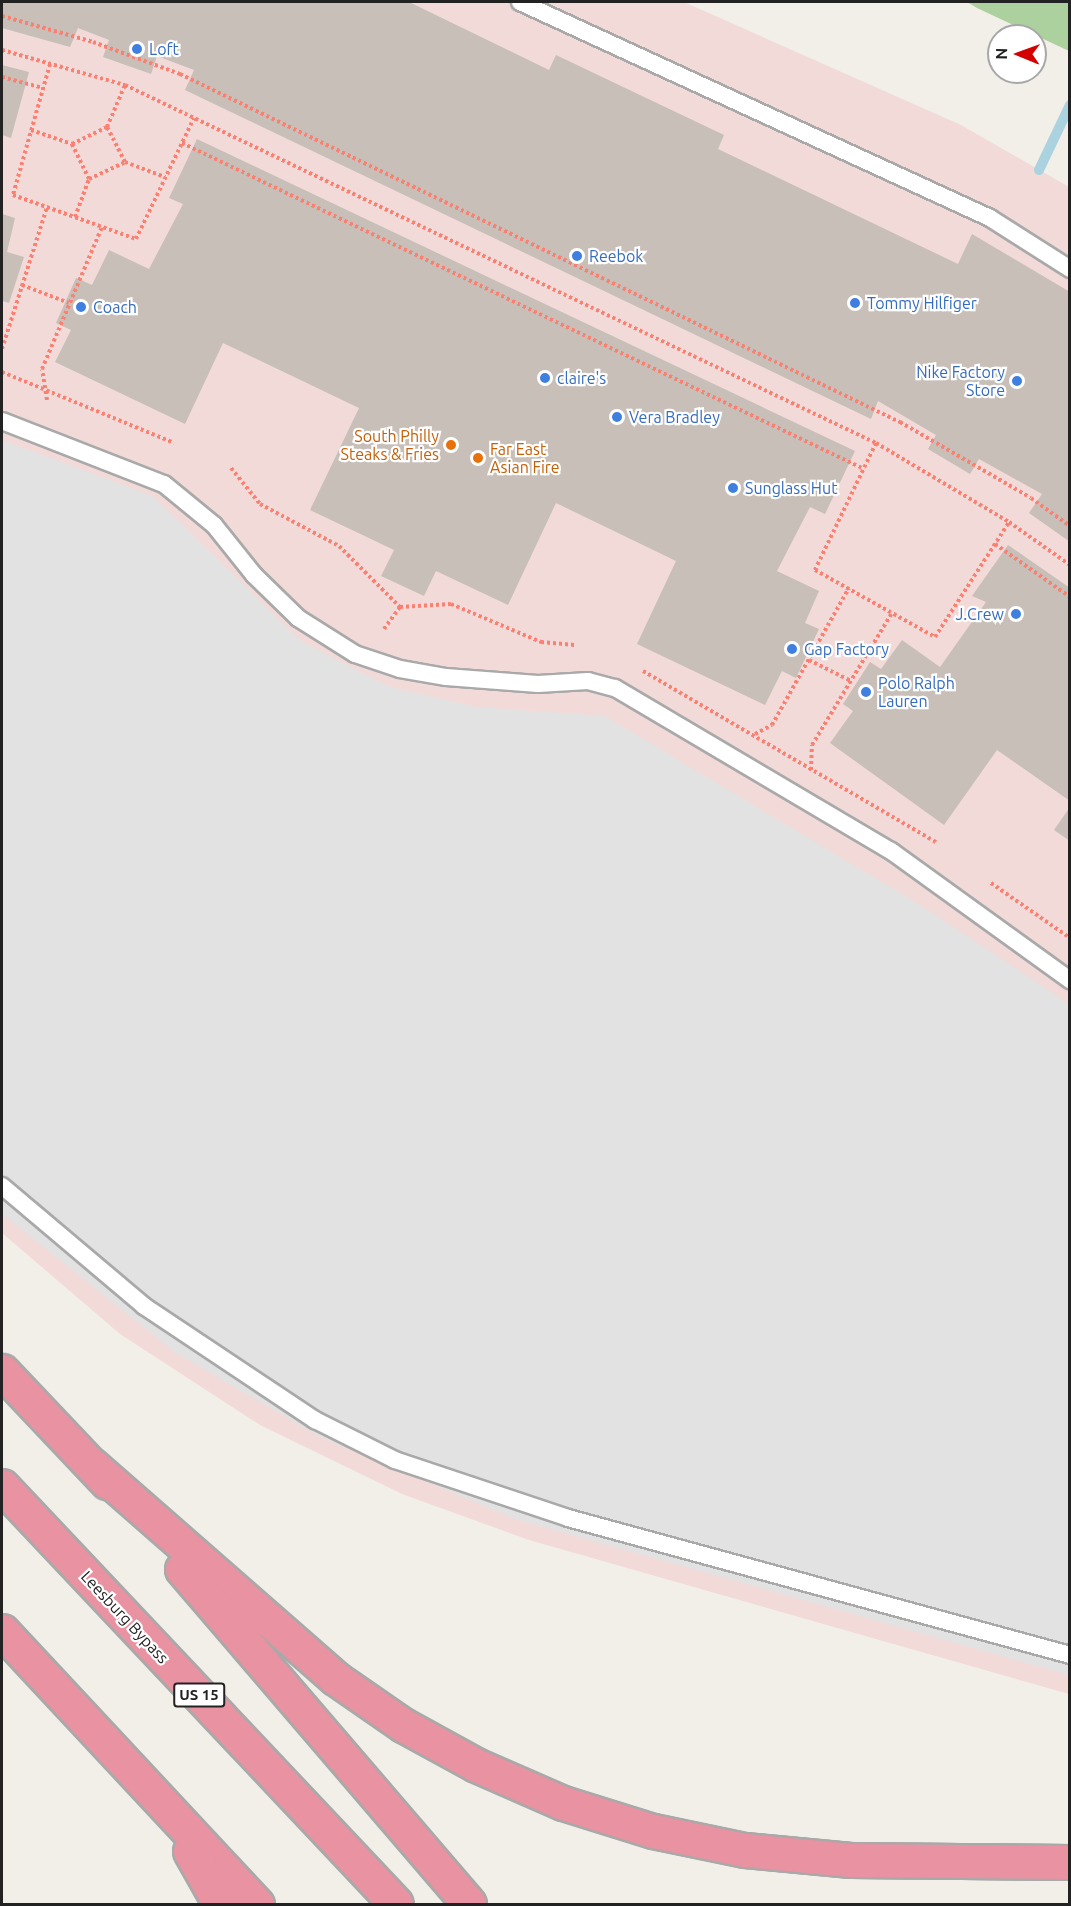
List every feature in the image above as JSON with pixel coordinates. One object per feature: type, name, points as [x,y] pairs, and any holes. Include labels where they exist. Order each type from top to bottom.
[{"type":"highway","points":[[2,1371],[93,1467],[469,1905]]},
{"type":"highway","points":[[93,1467],[335,1678],[403,1725],[476,1765],[563,1803],[653,1831],[745,1850],[851,1860],[1070,1862]]},
{"type":"highway","name":"Leesburg Bypass","points":[[2,1486],[396,1905]]},
{"type":"highway","points":[[2,1631],[257,1905]]},
{"type":"highway","points":[[163,1803],[220,1905]]},
{"type":"lane","points":[[520,2],[990,218],[1070,269]]},
{"type":"lane","points":[[2,421],[164,484],[214,525],[254,575],[298,618],[355,654],[400,669],[446,677],[526,684],[588,681],[615,688],[891,851],[1070,980]]},
{"type":"lane","points":[[2,1186],[144,1306],[315,1420],[395,1460],[568,1518],[1070,1655]]},
{"type":"path","points":[[2,16],[93,42],[180,74],[900,422],[1031,498],[1070,526]]},
{"type":"path","points":[[2,50],[125,86],[876,443],[1010,522],[1070,565]]},
{"type":"path","points":[[50,64],[12,195],[136,239],[194,118]]},
{"type":"path","points":[[2,77],[43,88]]},
{"type":"path","points":[[31,130],[72,144],[107,127],[125,86]]},
{"type":"path","points":[[107,127],[125,162],[165,177]]},
{"type":"path","points":[[182,143],[864,469]]},
{"type":"path","points":[[72,144],[89,179]]},
{"type":"path","points":[[75,217],[89,179],[125,162]]},
{"type":"path","points":[[2,349],[46,207]]},
{"type":"path","points":[[46,400],[42,369],[102,227]]},
{"type":"path","points":[[22,285],[69,303]]},
{"type":"path","points":[[2,372],[174,443]]},
{"type":"path","points":[[876,443],[815,570],[935,637],[1010,522]]},
{"type":"path","points":[[231,468],[260,504],[339,546],[400,607],[451,604],[540,642],[575,645]]},
{"type":"path","points":[[995,544],[1070,597]]},
{"type":"path","points":[[749,740],[772,725],[849,588]]},
{"type":"path","points":[[384,629],[400,607]]},
{"type":"path","points":[[808,775],[811,769],[812,745],[892,613]]},
{"type":"path","points":[[809,660],[851,681]]},
{"type":"path","points":[[643,671],[755,734],[937,843]]},
{"type":"path","points":[[991,883],[1070,938]]},
{"type":"shaded area","points":[[2,2],[684,2],[961,125],[1069,187],[1069,1694],[529,1540],[402,1494],[260,1425],[120,1334],[2,1233]]},
{"type":"shaded area","points":[[2,440],[153,496],[301,641],[390,687],[477,707],[605,716],[925,908],[1069,1004],[1069,1675],[515,1519],[318,1436],[173,1351],[6,1217],[2,1210]]},
{"type":"green space","points":[[967,2],[1069,2],[1069,51],[1047,41],[1047,24],[1011,24]]},
{"type":"building","points":[[2,2],[409,2],[549,70],[556,55],[724,135],[718,149],[958,264],[972,234],[1070,292],[1070,542],[1029,513],[1042,494],[979,459],[970,474],[928,449],[936,435],[878,401],[871,419],[185,90],[194,70],[157,56],[151,74],[103,57],[109,40],[78,28],[70,47],[2,28]]},
{"type":"building","points":[[2,65],[29,72],[11,138],[2,135]]},
{"type":"building","points":[[197,139],[855,451],[825,514],[810,507],[777,571],[819,591],[805,623],[819,629],[796,678],[782,671],[765,705],[637,644],[676,561],[556,503],[508,605],[436,571],[424,596],[381,576],[394,550],[310,510],[359,408],[223,343],[185,424],[55,362],[71,330],[56,323],[76,278],[92,285],[109,250],[149,269],[183,204],[169,198]]},
{"type":"building","points":[[2,214],[15,218],[7,252],[24,257],[9,303],[2,301]]},
{"type":"building","points":[[1008,545],[1070,588],[1070,801],[997,750],[944,825],[830,743],[853,711],[843,704],[870,662],[881,669],[902,640],[940,667],[986,602],[972,596]]},
{"type":"building","points":[[1070,807],[1070,841],[1054,830]]},
{"type":"waterway","points":[[1039,170],[1070,105]]},
{"type":"place","name":"Loft","points":[[137,49]]},
{"type":"place","name":"Reebok","points":[[577,256]]},
{"type":"place","name":"Tommy Hilfiger","points":[[855,303]]},
{"type":"place","name":"Coach","points":[[81,307]]},
{"type":"place","name":"claire's","points":[[545,378]]},
{"type":"place","name":"Nike Factory Store","points":[[1017,381]]},
{"type":"place","name":"Vera Bradley","points":[[617,417]]},
{"type":"place","name":"South Philly Steaks & Fries","points":[[451,445]]},
{"type":"place","name":"Far East Asian Fire","points":[[478,458]]},
{"type":"place","name":"Sunglass Hut","points":[[733,488]]},
{"type":"place","name":"J.Crew","points":[[1016,614]]},
{"type":"place","name":"Gap Factory","points":[[792,649]]},
{"type":"place","name":"Polo Ralph Lauren","points":[[866,692]]}]
